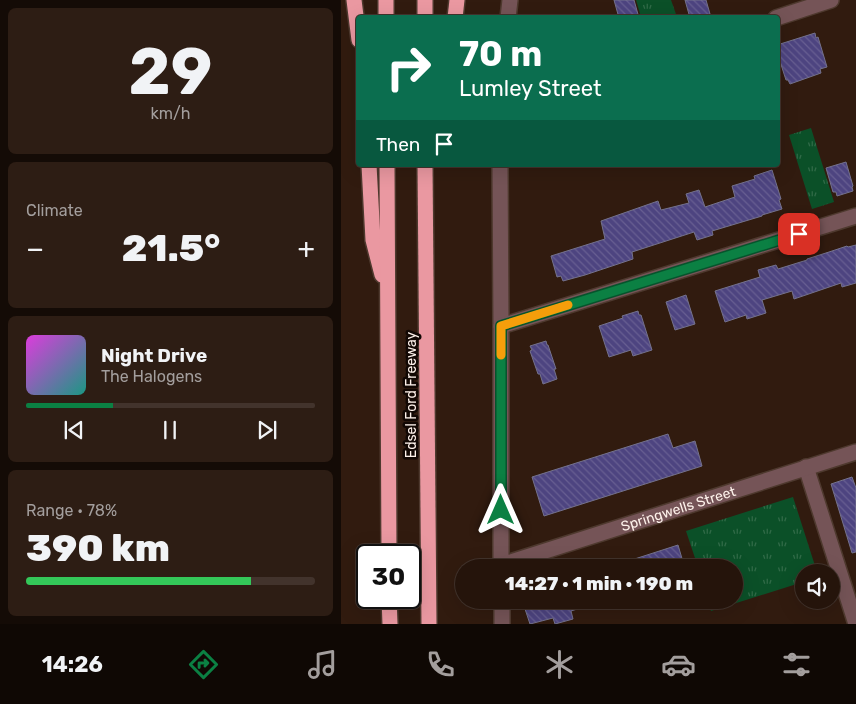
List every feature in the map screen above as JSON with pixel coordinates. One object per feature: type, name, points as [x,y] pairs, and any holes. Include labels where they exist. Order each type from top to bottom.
[{"type":"highway","points":[[354,0],[356,16]]},
{"type":"highway","points":[[386,0],[386,15]]},
{"type":"highway","points":[[425,0],[425,15]]},
{"type":"highway","points":[[455,15],[457,0]]},
{"type":"highway","points":[[369,167],[373,240],[387,297]]},
{"type":"highway","name":"Edsel Ford Freeway","points":[[387,167],[389,544]]},
{"type":"highway","name":"Edsel Ford Freeway","points":[[425,167],[429,624]]},
{"type":"highway","points":[[389,609],[390,624]]},
{"type":"street","points":[[508,15],[510,0]]},
{"type":"street","points":[[780,17],[831,0]]},
{"type":"street","points":[[500,167],[501,559]]},
{"type":"street","points":[[501,326],[856,216]]},
{"type":"street","name":"Springwells Street","points":[[523,559],[856,452]]},
{"type":"street","points":[[806,467],[855,624]]},
{"type":"street","points":[[501,609],[502,624]]},
{"type":"green space","points":[[636,0],[671,0],[676,15],[640,15]]},
{"type":"green space","points":[[811,128],[834,202],[812,209],[789,135]]},
{"type":"green space","points":[[793,497],[814,564],[795,564],[795,585],[743,601],[743,559],[695,559],[686,531]]},
{"type":"building","points":[[614,0],[634,0],[638,15],[618,15]]},
{"type":"building","points":[[685,0],[706,0],[710,14],[689,15]]},
{"type":"building","points":[[815,33],[827,67],[820,69],[821,73],[790,84],[786,80],[780,61],[780,44]]},
{"type":"building","points":[[846,162],[853,191],[837,196],[836,192],[833,192],[826,168]]},
{"type":"building","points":[[772,170],[781,199],[779,200],[782,209],[712,231],[713,235],[697,240],[694,232],[632,252],[633,259],[585,275],[563,281],[561,276],[557,277],[551,256],[605,239],[601,221],[658,201],[661,210],[689,203],[686,194],[699,190],[705,207],[735,197],[732,186],[755,179],[754,176]]},
{"type":"building","points":[[856,245],[856,283],[842,287],[841,283],[794,299],[792,291],[762,300],[766,313],[747,319],[746,315],[725,322],[715,291],[760,277],[758,270],[776,265],[778,269],[847,246]]},
{"type":"building","points":[[686,295],[695,324],[675,330],[666,302]]},
{"type":"building","points":[[638,311],[652,350],[633,356],[631,350],[609,357],[599,326]]},
{"type":"building","points":[[546,341],[556,369],[554,369],[557,379],[543,384],[530,351],[532,350],[530,346]]},
{"type":"building","points":[[668,434],[673,448],[695,441],[702,466],[544,516],[532,477]]},
{"type":"building","points":[[852,477],[856,488],[856,552],[852,553],[831,484]]},
{"type":"building","points":[[678,545],[682,559],[635,559]]},
{"type":"building","points":[[525,609],[577,609],[571,611],[573,619],[555,624],[553,618],[530,624]]},
{"type":"slow traffic","points":[[501,355],[501,326],[568,305]]},
{"type":"route","points":[[501,510],[501,326],[799,234]]}]
